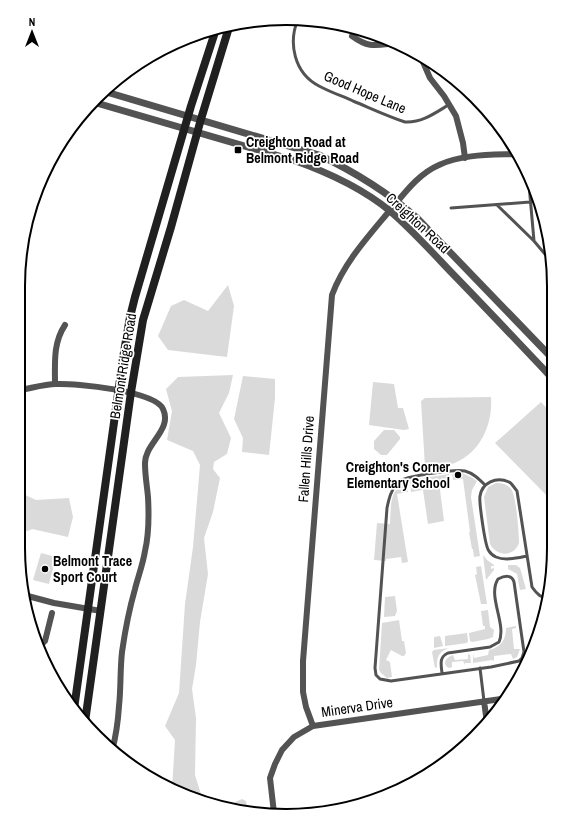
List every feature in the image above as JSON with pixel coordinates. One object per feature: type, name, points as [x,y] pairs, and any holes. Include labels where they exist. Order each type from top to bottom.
[{"type":"main road","name":"Belmont Ridge Road","points":[[86,715],[131,392],[143,320],[228,32]]},
{"type":"main road","name":"Belmont Ridge Road","points":[[75,701],[118,390],[130,317],[184,128],[214,35]]},
{"type":"street","points":[[352,36],[362,43],[370,46],[385,44]]},
{"type":"street","points":[[424,65],[430,78],[450,104],[456,116],[465,158]]},
{"type":"street","name":"Creighton Road","points":[[110,93],[319,155],[369,181],[398,201],[417,218],[547,353]]},
{"type":"street","name":"Creighton Road","points":[[99,104],[293,160],[317,169],[358,190],[390,211],[420,240],[547,373]]},
{"type":"street","name":"Fallen Hills Drive","points":[[313,726],[306,707],[303,692],[303,661],[332,295],[342,272],[360,247],[412,185],[427,172],[438,165],[465,158],[511,154]]},
{"type":"street","points":[[55,384],[55,354],[59,334],[65,325]]},
{"type":"street","points":[[25,389],[55,384],[73,384],[118,390],[131,392],[157,402],[163,408],[165,423],[146,456],[145,462],[148,498],[148,527],[145,552],[126,629],[122,655],[119,706],[114,744]]},
{"type":"street","points":[[30,596],[54,603],[101,611]]},
{"type":"street","points":[[43,643],[45,641],[52,614]]},
{"type":"street","name":"Minerva Drive","points":[[273,808],[270,778],[274,764],[282,750],[294,737],[313,726],[499,699]]},
{"type":"street","points":[[484,701],[486,715]]},
{"type":"lane","name":"Good Hope Lane","points":[[295,26],[293,38],[295,58],[303,72],[318,86],[405,122],[421,120],[450,104]]},
{"type":"lane","points":[[529,192],[534,241]]},
{"type":"lane","points":[[451,208],[530,202]]},
{"type":"lane","points":[[497,204],[545,254]]},
{"type":"lane","points":[[442,673],[440,661],[441,657],[444,655],[448,653],[490,647],[499,642],[501,634],[495,587],[498,579],[506,576],[513,578],[524,652],[519,661],[391,681],[384,681],[380,679],[376,676],[375,668],[387,508],[390,493],[399,482],[408,477],[458,470],[471,473],[486,485]]},
{"type":"lane","points":[[527,556],[508,559],[497,558],[488,551],[485,541],[480,497],[486,485],[491,481],[500,479],[510,482],[517,491],[532,587],[536,593],[542,597]]},
{"type":"lane","points":[[480,668],[484,701]]},
{"type":"shaded area","points":[[228,285],[234,306],[227,357],[168,350],[158,336],[171,306],[184,300],[208,311]]},
{"type":"shaded area","points":[[233,375],[229,393],[219,413],[231,438],[227,454],[214,462],[213,469],[220,478],[213,512],[204,538],[208,574],[200,622],[192,689],[196,718],[195,775],[201,795],[172,783],[175,740],[165,726],[179,693],[185,604],[193,547],[200,465],[193,451],[167,440],[172,411],[166,389],[178,377]]},
{"type":"shaded area","points":[[243,376],[275,379],[275,398],[269,455],[242,452],[243,438],[234,419]]},
{"type":"shaded area","points":[[373,382],[394,384],[398,408],[403,408],[409,429],[404,430],[369,425]]},
{"type":"shaded area","points":[[491,397],[490,419],[482,438],[476,447],[460,461],[440,467],[425,467],[421,401],[425,398]]},
{"type":"shaded area","points":[[541,402],[547,409],[547,496],[495,443]]},
{"type":"shaded area","points":[[384,430],[394,430],[400,439],[387,455],[381,455],[374,449],[374,441]]},
{"type":"shaded area","points":[[462,473],[477,481],[472,490],[471,497],[480,556],[474,557],[472,549],[463,479],[453,480],[452,474]]},
{"type":"shaded area","points":[[449,474],[449,480],[439,482],[444,521],[428,524],[423,490],[411,492],[410,480]]},
{"type":"shaded area","points":[[407,481],[408,492],[397,494],[408,562],[402,563],[401,557],[386,559],[386,561],[374,560],[377,523],[390,524],[392,499],[401,484]]},
{"type":"shaded area","points":[[496,483],[504,484],[511,489],[513,492],[517,514],[519,543],[517,548],[505,554],[497,551],[490,544],[484,497],[488,487]]},
{"type":"shaded area","points":[[25,495],[36,500],[69,498],[73,517],[68,537],[32,529],[25,530]]},
{"type":"shaded area","name":"Belmont Trace Sport Court","points":[[41,553],[56,557],[49,584],[33,580]]},
{"type":"shaded area","points":[[483,555],[494,565],[491,566],[491,569],[494,568],[494,570],[486,580]]},
{"type":"shaded area","points":[[508,565],[516,565],[520,568],[526,589],[520,590],[517,574],[508,569]]},
{"type":"shaded area","points":[[481,566],[487,604],[481,604],[475,575],[477,574],[476,567]]},
{"type":"shaded area","points":[[395,596],[397,611],[395,616],[384,617],[385,597]]},
{"type":"shaded area","points":[[488,610],[490,627],[494,630],[493,637],[472,642],[470,641],[469,633],[485,629],[485,626],[483,626],[481,611]]},
{"type":"shaded area","points":[[399,620],[402,641],[404,641],[406,653],[402,656],[391,650],[386,660],[390,662],[392,677],[387,678],[379,670],[382,623]]},
{"type":"shaded area","points":[[516,626],[516,628],[512,629],[514,649],[520,649],[517,657],[513,659],[511,654],[494,656],[494,661],[473,663],[473,653],[474,658],[488,655],[489,650],[500,645],[504,639],[506,628]]},
{"type":"shaded area","points":[[467,633],[467,643],[445,646],[445,636]]},
{"type":"shaded area","points":[[440,636],[443,646],[434,648],[434,637]]},
{"type":"shaded area","points":[[449,648],[439,655],[437,667],[435,668],[432,652],[434,650]]},
{"type":"shaded area","points":[[468,654],[470,655],[471,663],[465,663],[465,665],[463,661],[452,662],[452,667],[450,668],[445,664],[448,657],[453,655],[455,660],[468,659]]},
{"type":"shaded area","points":[[242,799],[246,801],[247,806],[235,804],[235,802]]},
{"type":"place","name":"Creighton Road at Belmont Ridge Road","points":[[238,150]]},
{"type":"place","name":"Creighton's Corner Elementary School","points":[[458,475]]},
{"type":"place","name":"Belmont Trace Sport Court","points":[[45,569]]}]
